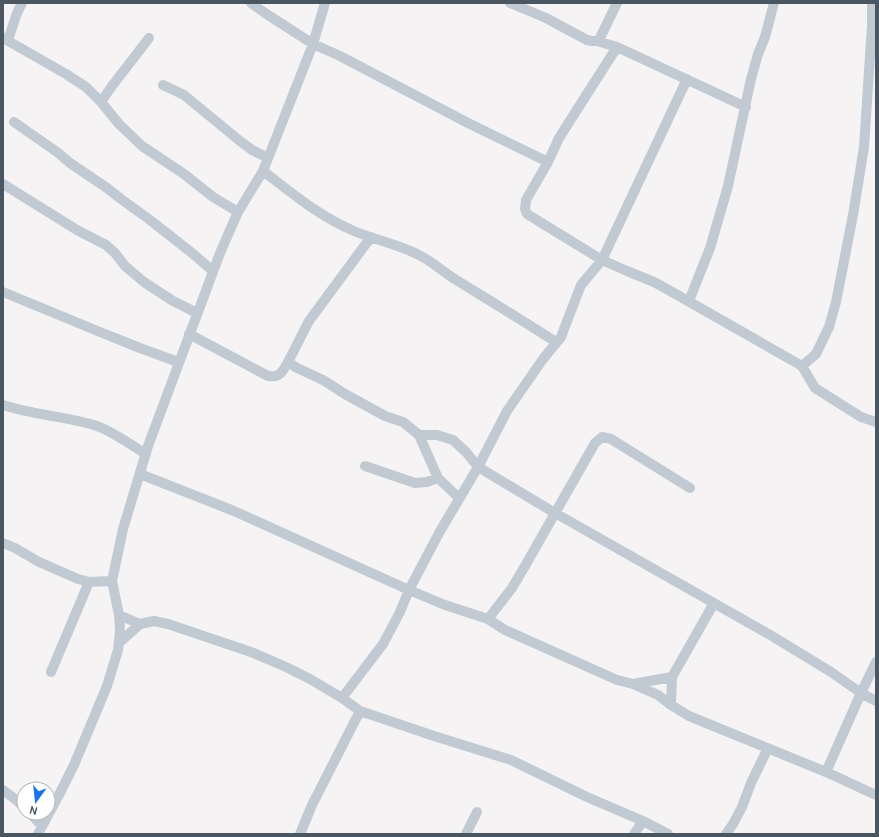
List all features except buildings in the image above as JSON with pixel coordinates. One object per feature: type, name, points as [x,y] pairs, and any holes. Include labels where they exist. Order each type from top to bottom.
[{"type":"street","points":[[22,3],[5,39],[86,87],[102,102],[119,124],[142,146],[238,212]]},
{"type":"street","points":[[251,3],[265,14],[313,44],[338,55],[468,123],[548,162]]},
{"type":"street","points":[[35,821],[40,830],[60,795],[107,686],[118,650],[120,631],[120,615],[112,580],[123,529],[146,454],[178,362],[190,334],[220,252],[238,212],[263,171],[313,44],[325,3]]},
{"type":"street","points":[[510,3],[546,18],[587,40],[597,40],[617,47],[746,107]]},
{"type":"street","points":[[597,40],[600,38],[617,3]]},
{"type":"street","points":[[689,302],[710,248],[726,194],[751,79],[758,54],[765,37],[774,3]]},
{"type":"street","points":[[802,366],[816,354],[829,327],[836,302],[853,215],[864,147],[872,25],[872,3]]},
{"type":"street","points":[[102,102],[112,86],[149,38]]},
{"type":"street","points":[[617,47],[559,138],[548,162],[526,200],[525,209],[527,214],[602,260],[654,282],[802,366],[815,388],[861,417],[876,422]]},
{"type":"street","points":[[342,698],[383,644],[439,533],[478,467],[506,411],[561,337],[581,285],[602,260],[687,79]]},
{"type":"street","points":[[163,84],[184,95],[252,150],[268,158]]},
{"type":"street","points":[[14,122],[70,163],[108,188],[213,270]]},
{"type":"street","points":[[263,171],[316,210],[337,223],[418,255],[556,342]]},
{"type":"street","points":[[3,184],[77,230],[106,245],[115,253],[125,266],[144,282],[173,301],[197,314]]},
{"type":"street","points":[[190,334],[268,376],[278,376],[285,368],[309,321],[371,237]]},
{"type":"street","points":[[3,292],[178,362]]},
{"type":"street","points":[[288,362],[297,368],[324,380],[345,394],[385,416],[403,422],[419,435],[438,478],[459,498]]},
{"type":"street","points":[[3,405],[47,416],[95,425],[111,432],[146,454]]},
{"type":"street","points":[[419,435],[437,435],[453,440],[466,452],[478,467],[791,647],[876,701]]},
{"type":"street","points":[[488,619],[512,588],[595,443],[602,437],[611,439],[690,488]]},
{"type":"street","points":[[365,466],[415,483],[427,482],[438,478]]},
{"type":"street","points":[[140,474],[234,511],[444,605],[488,619],[505,630],[617,680],[633,684],[658,695],[670,705],[689,716],[826,772],[876,795]]},
{"type":"street","points":[[4,545],[78,579],[89,582],[112,580]]},
{"type":"street","points":[[51,672],[89,582]]},
{"type":"street","points":[[670,705],[672,677],[714,603]]},
{"type":"street","points":[[120,615],[140,624]]},
{"type":"street","points":[[119,643],[140,624],[154,621],[168,624],[251,652],[286,666],[342,698],[360,711],[511,760],[668,834]]},
{"type":"street","points":[[826,772],[861,692],[876,662]]},
{"type":"street","points":[[633,684],[672,677]]},
{"type":"street","points":[[300,834],[312,806],[360,711]]},
{"type":"street","points":[[726,834],[742,807],[751,782],[768,748]]},
{"type":"street","points":[[3,790],[16,800]]},
{"type":"street","points":[[466,834],[477,812]]},
{"type":"street","points":[[634,834],[643,821]]}]
